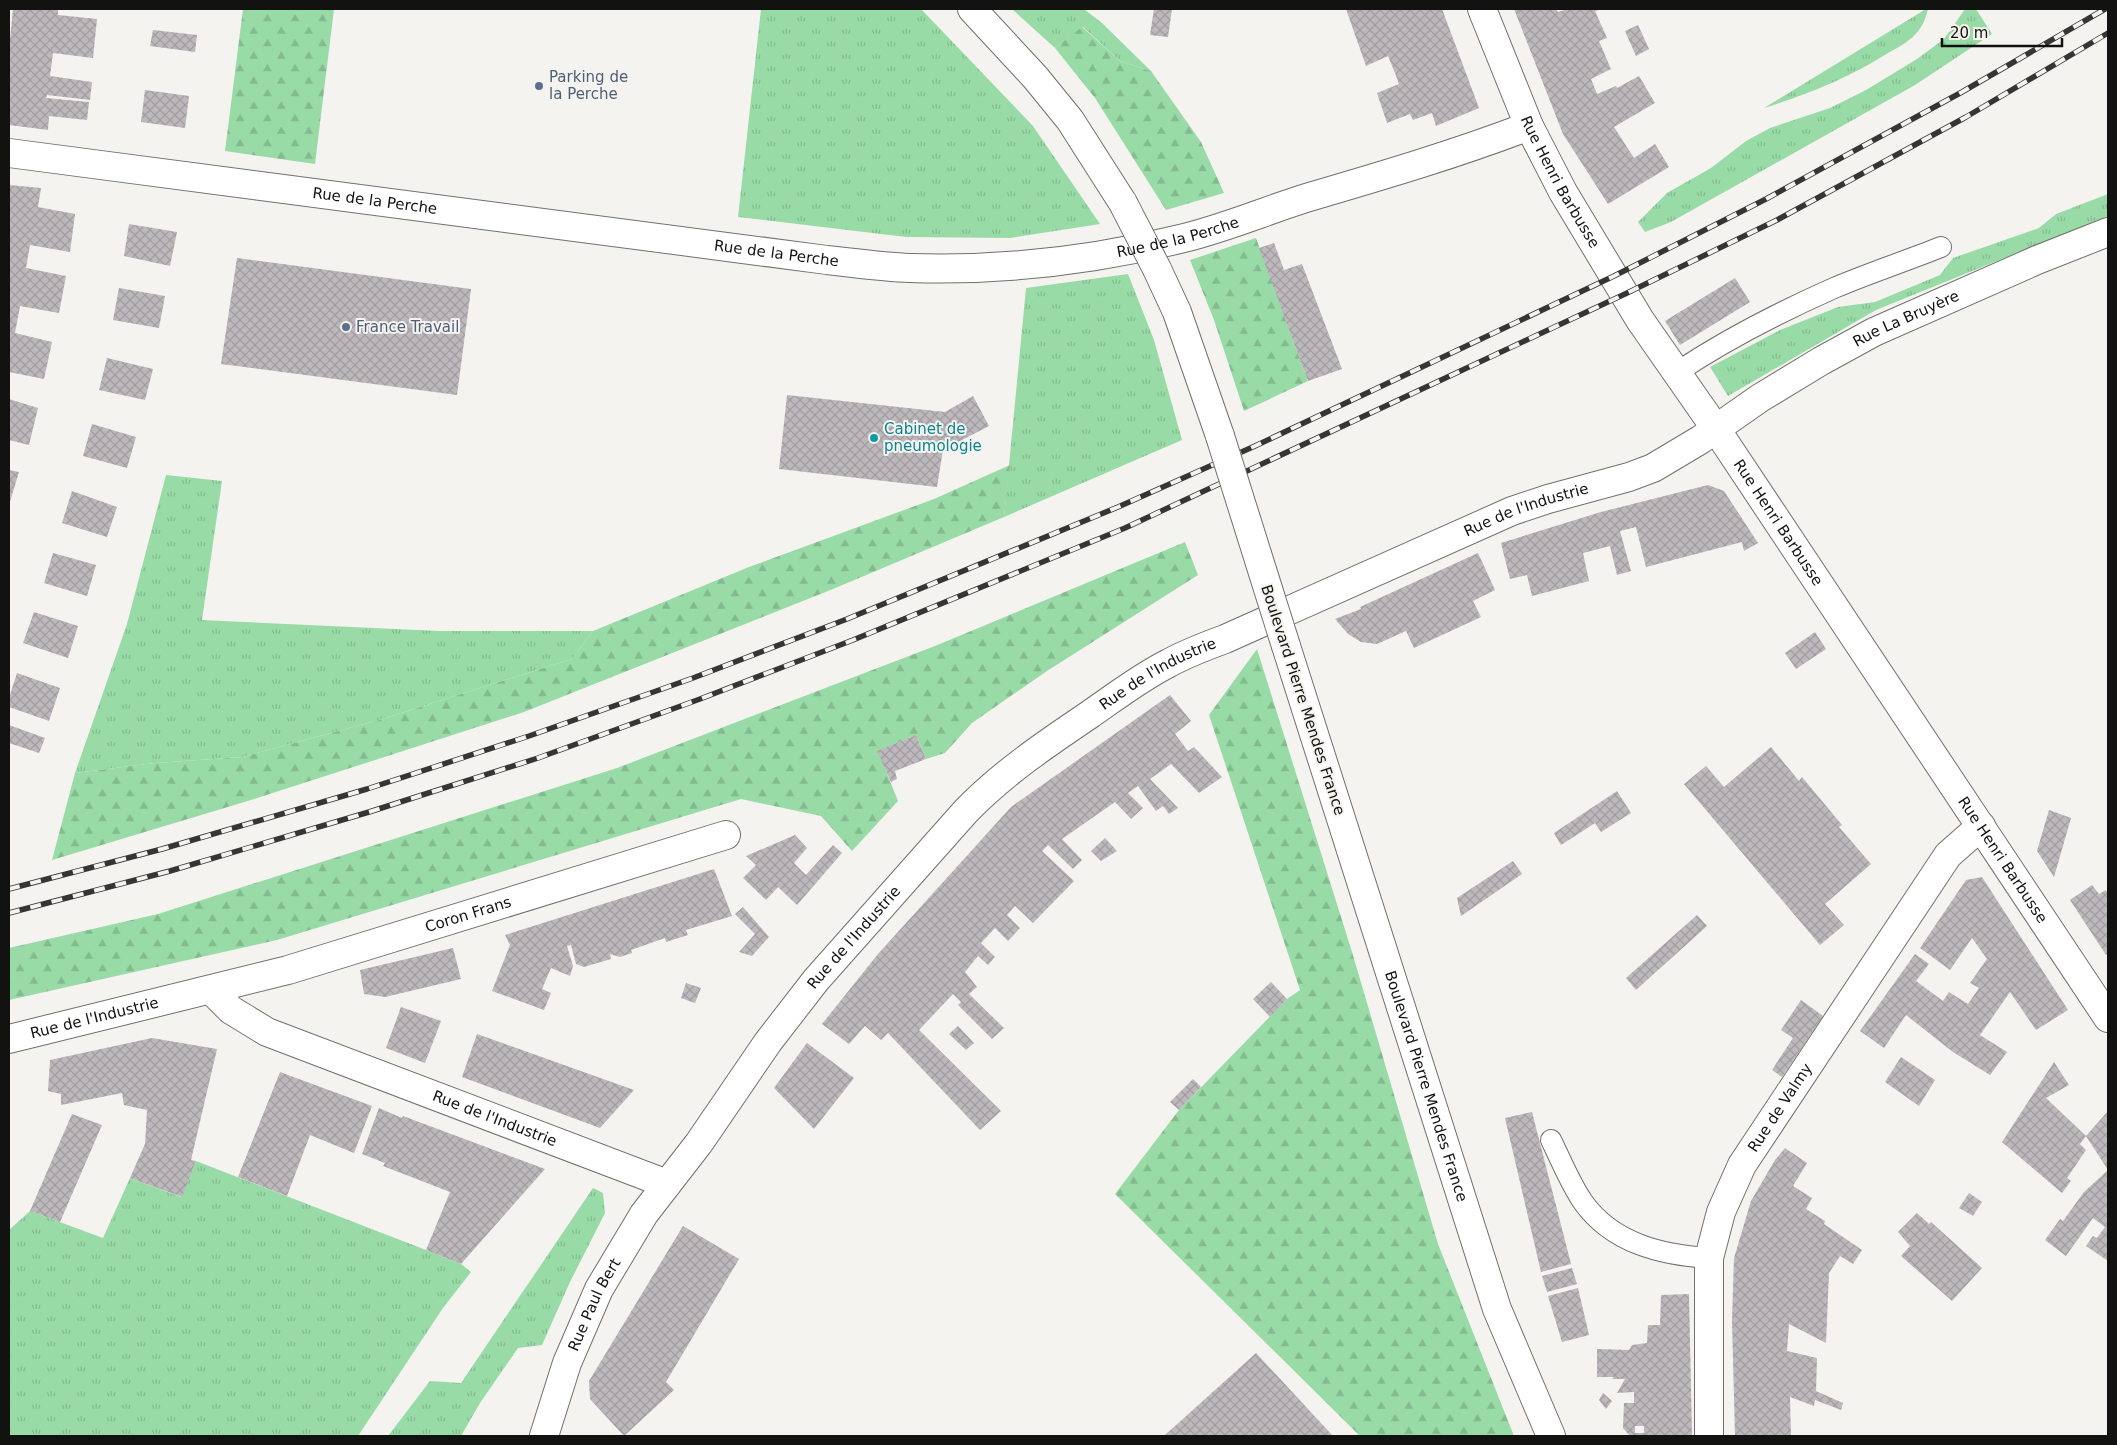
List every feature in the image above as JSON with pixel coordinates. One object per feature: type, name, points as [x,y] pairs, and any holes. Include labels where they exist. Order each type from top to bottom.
[{"type":"street","name":"Boulevard Pierre Mendes France","points":[[972,9],[1035,77],[1070,120],[1123,203],[1177,312],[1220,436],[1497,1309],[1551,1436]]},
{"type":"street","name":"Rue Henri Barbusse","points":[[1482,9],[1529,126],[1575,213],[1640,320],[1716,429],[2108,1018]]},
{"type":"street","name":"Rue de la Perche","points":[[9,153],[827,260],[910,268],[1004,266],[1064,260],[1123,251],[1185,238],[1297,201],[1426,162],[1529,126]]},
{"type":"street","name":"Rue La Bruyère","points":[[1716,429],[1783,384],[1874,332],[2037,260],[2108,232]]},
{"type":"street","name":"Rue de l'Industrie","points":[[9,1039],[211,990],[231,1010],[267,1032],[667,1184],[699,1143],[768,1042],[816,980],[984,793],[1047,743],[1140,681],[1190,652],[1225,639],[1512,511],[1548,498],[1628,477],[1653,468],[1716,429]]},
{"type":"street","name":"Rue de Valmy","points":[[1710,1436],[1709,1258],[1721,1212],[1742,1165],[1948,855],[1981,826]]},
{"type":"street","name":"Coron Frans","points":[[211,990],[288,970],[726,836]]},
{"type":"street","name":"Rue Paul Bert","points":[[544,1436],[567,1363],[599,1289],[644,1214],[667,1184]]},
{"type":"lane","points":[[1676,373],[1704,354],[1834,288],[1942,247]]},
{"type":"lane","points":[[1551,1140],[1583,1202],[1607,1228],[1653,1250],[1680,1256],[1709,1258]]},
{"type":"green space","points":[[243,9],[334,9],[315,164],[225,151]]},
{"type":"green space","points":[[761,9],[921,9],[1033,126],[1100,224],[1010,238],[906,237],[738,217]]},
{"type":"green space","points":[[1012,9],[1084,9],[1102,23],[1151,71],[1120,61],[1083,27],[1055,48]]},
{"type":"green space","points":[[1928,9],[1926,17],[1919,30],[1901,46],[1843,78],[1764,108]]},
{"type":"green space","points":[[1965,9],[1976,9],[1992,34],[1915,85],[1671,222],[1645,232],[1638,222],[1667,193],[1711,168],[1746,141],[1770,128],[1830,108],[1866,90],[1917,59],[1944,39]]},
{"type":"green space","points":[[1082,27],[1120,61],[1151,71],[1201,142],[1224,193],[1166,210],[1095,98],[1055,48]]},
{"type":"green space","points":[[2108,194],[2108,216],[1876,310],[1728,396],[1710,367],[1780,330],[1838,307],[1875,302],[1940,275],[1953,258],[2039,228],[2056,214]]},
{"type":"green space","points":[[1256,238],[1308,381],[1244,411],[1214,320],[1190,260]]},
{"type":"green space","points":[[1128,274],[1154,340],[1182,440],[1004,517],[1026,288]]},
{"type":"green space","points":[[1010,465],[1004,517],[833,589],[524,712],[251,800],[52,860],[75,773],[155,763],[242,757],[379,720],[572,659],[593,631],[749,567],[934,499]]},
{"type":"green space","points":[[166,475],[222,481],[202,620],[439,631],[593,631],[572,659],[379,720],[242,757],[155,763],[75,773],[127,624]]},
{"type":"green space","points":[[1185,542],[1198,575],[1047,671],[972,723],[945,753],[926,759],[916,735],[878,751],[898,801],[852,851],[821,816],[741,799],[277,940],[9,1000],[9,948],[158,914],[617,768],[935,646]]},
{"type":"green space","points":[[1257,649],[1352,952],[1438,1244],[1514,1436],[1360,1436],[1115,1194],[1179,1110],[1287,999],[1300,990],[1209,715]]},
{"type":"green space","points":[[196,1161],[461,1264],[471,1272],[443,1308],[358,1436],[9,1436],[9,1230],[30,1211],[103,1238],[130,1178],[181,1197]]},
{"type":"green space","points":[[593,1188],[603,1193],[605,1213],[570,1282],[542,1345],[518,1348],[480,1403],[461,1436],[388,1436],[430,1381],[461,1383]]},
{"type":"building","points":[[13,9],[58,9],[58,15],[97,19],[93,58],[53,53],[50,76],[92,82],[90,100],[47,95],[46,98],[89,102],[87,120],[49,116],[48,130],[9,125],[9,49]]},
{"type":"building","points":[[1154,9],[1172,9],[1168,37],[1150,35]]},
{"type":"building","points":[[1346,9],[1442,9],[1479,108],[1436,126],[1432,113],[1413,120],[1410,114],[1387,123],[1377,93],[1399,84],[1388,56],[1366,66]]},
{"type":"building","points":[[1514,9],[1556,9],[1558,12],[1567,9],[1602,9],[1595,11],[1607,38],[1599,41],[1611,69],[1591,79],[1597,94],[1616,86],[1617,88],[1639,76],[1655,103],[1614,127],[1634,158],[1655,144],[1669,167],[1608,204],[1563,134]]},
{"type":"building","points":[[1638,25],[1649,49],[1636,56],[1625,31]]},
{"type":"building","points":[[153,30],[197,35],[195,52],[150,46]]},
{"type":"building","points":[[145,90],[189,96],[185,128],[141,122]]},
{"type":"building","points":[[9,185],[41,188],[38,207],[75,214],[70,252],[30,245],[26,268],[66,276],[59,313],[20,306],[15,333],[52,342],[44,379],[9,372]]},
{"type":"building","points":[[129,224],[177,232],[170,266],[124,256]]},
{"type":"building","points":[[1274,243],[1284,270],[1302,264],[1342,369],[1308,381],[1259,248]]},
{"type":"building","name":"France Travail","points":[[237,258],[471,289],[457,395],[221,364]]},
{"type":"building","points":[[1735,278],[1750,302],[1680,345],[1665,321]]},
{"type":"building","points":[[119,288],[165,296],[159,328],[113,320]]},
{"type":"building","points":[[107,358],[153,369],[145,400],[99,390]]},
{"type":"building","name":"Cabinet de pneumologie","points":[[787,395],[945,412],[973,396],[989,426],[943,450],[937,487],[779,469]]},
{"type":"building","points":[[9,399],[38,408],[29,445],[9,440]]},
{"type":"building","points":[[92,424],[136,437],[127,468],[83,456]]},
{"type":"building","points":[[9,470],[19,472],[9,505]]},
{"type":"building","points":[[1708,485],[1724,491],[1758,543],[1744,551],[1742,542],[1646,567],[1636,527],[1620,531],[1631,571],[1617,575],[1610,546],[1583,553],[1589,581],[1532,596],[1527,575],[1510,579],[1501,543],[1601,512]]},
{"type":"building","points":[[72,491],[117,507],[107,537],[62,523]]},
{"type":"building","points":[[53,553],[96,565],[87,596],[44,583]]},
{"type":"building","points":[[1478,553],[1495,590],[1473,601],[1481,617],[1414,648],[1406,631],[1377,644],[1361,642],[1348,634],[1335,619],[1361,609],[1360,607]]},
{"type":"building","points":[[34,612],[78,626],[68,658],[23,643]]},
{"type":"building","points":[[1815,632],[1826,649],[1796,669],[1785,653]]},
{"type":"building","points":[[17,673],[60,688],[49,721],[9,707],[9,698]]},
{"type":"building","points":[[1170,695],[1191,721],[1175,734],[1188,751],[1194,747],[1222,777],[1199,793],[1171,764],[1150,779],[1178,808],[1169,814],[1163,806],[1156,811],[1138,786],[1128,793],[1143,808],[1131,819],[1115,802],[1062,839],[1082,860],[1073,869],[1048,845],[1042,851],[1074,881],[1033,923],[1015,906],[1007,915],[1020,928],[1008,941],[995,928],[981,943],[995,957],[988,965],[978,956],[965,972],[977,987],[969,994],[1004,1028],[992,1039],[958,1005],[961,1002],[953,994],[919,1030],[1001,1111],[980,1130],[888,1033],[881,1040],[865,1026],[849,1044],[822,1024],[878,954],[1011,807]]},
{"type":"building","points":[[9,725],[45,738],[39,753],[9,743]]},
{"type":"building","points":[[916,735],[926,759],[895,771],[897,779],[891,782],[877,751]]},
{"type":"building","points":[[1771,747],[1799,781],[1802,777],[1842,825],[1839,827],[1871,864],[1825,904],[1844,925],[1820,945],[1684,784],[1706,766],[1724,787]]},
{"type":"building","points":[[1617,791],[1631,813],[1601,832],[1595,823],[1561,845],[1554,833]]},
{"type":"building","points":[[2049,810],[2071,818],[2054,877],[2037,851]]},
{"type":"building","points":[[795,835],[807,848],[794,863],[806,875],[833,845],[842,853],[797,905],[778,887],[766,900],[743,878],[756,865],[746,856]]},
{"type":"building","points":[[1105,838],[1117,851],[1101,861],[1091,851]]},
{"type":"building","points":[[1513,861],[1522,874],[1461,916],[1457,898]]},
{"type":"building","points":[[714,869],[732,916],[686,930],[688,935],[666,942],[665,938],[631,950],[632,953],[620,957],[610,954],[611,959],[584,967],[576,964],[571,945],[567,946],[573,966],[570,976],[551,968],[542,989],[551,993],[544,1010],[492,991],[510,945],[505,935]]},
{"type":"building","points":[[1982,877],[2068,1010],[2036,1030],[2010,992],[1980,1035],[2007,1052],[1990,1075],[1953,1052],[1906,1015],[1884,1048],[1860,1031],[1915,954],[1929,964],[1916,981],[1943,1001],[1949,992],[1968,1004],[1979,988],[1970,983],[1987,959],[1972,938],[1950,970],[1920,948],[1966,880]]},
{"type":"building","points":[[2092,885],[2099,894],[2106,890],[2108,894],[2108,953],[2106,955],[2070,900]]},
{"type":"building","points":[[743,907],[769,937],[752,956],[739,952],[755,934],[735,914]]},
{"type":"building","points":[[1697,915],[1707,926],[1636,990],[1626,978]]},
{"type":"building","points":[[453,948],[461,979],[385,997],[364,994],[360,970]]},
{"type":"building","points":[[1271,982],[1287,999],[1270,1017],[1253,999]]},
{"type":"building","points":[[686,983],[701,988],[695,1003],[681,998]]},
{"type":"building","points":[[1801,1000],[1823,1016],[1782,1077],[1772,1070],[1793,1038],[1781,1030]]},
{"type":"building","points":[[401,1007],[441,1021],[425,1063],[386,1048]]},
{"type":"building","points":[[958,1026],[974,1043],[966,1050],[949,1034]]},
{"type":"building","points":[[477,1034],[634,1090],[600,1128],[462,1077]]},
{"type":"building","points":[[152,1038],[217,1049],[191,1160],[196,1161],[182,1197],[130,1178],[145,1144],[147,1110],[124,1105],[122,1093],[61,1105],[61,1094],[48,1091],[50,1060]]},
{"type":"building","points":[[807,1043],[854,1078],[814,1129],[774,1088]]},
{"type":"building","points":[[1901,1057],[1935,1080],[1919,1106],[1885,1082]]},
{"type":"building","points":[[2054,1062],[2069,1085],[2046,1098],[2086,1136],[2080,1144],[2086,1150],[2067,1178],[2071,1181],[2062,1193],[2002,1142]]},
{"type":"building","points":[[280,1072],[372,1106],[354,1153],[310,1135],[287,1196],[238,1177]]},
{"type":"building","points":[[1193,1079],[1201,1087],[1179,1110],[1170,1102]]},
{"type":"building","points":[[379,1108],[545,1169],[461,1264],[426,1250],[450,1192],[383,1166],[385,1163],[362,1154]]},
{"type":"building","points":[[2108,1111],[2108,1170],[2086,1136]]},
{"type":"building","points":[[1532,1112],[1571,1264],[1541,1272],[1505,1118]]},
{"type":"building","points":[[72,1114],[102,1125],[60,1222],[30,1211]]},
{"type":"building","points":[[1785,1148],[1807,1163],[1793,1186],[1812,1198],[1806,1209],[1825,1221],[1824,1224],[1862,1250],[1853,1264],[1840,1256],[1829,1273],[1826,1343],[1789,1324],[1787,1351],[1817,1358],[1816,1391],[1843,1403],[1841,1410],[1815,1400],[1814,1406],[1790,1397],[1791,1436],[1735,1436],[1732,1321],[1734,1258],[1751,1201],[1775,1160]]},
{"type":"building","points":[[2108,1170],[2108,1261],[2086,1246],[2093,1236],[2097,1238],[2105,1227],[2093,1218],[2066,1256],[2045,1240],[2060,1219],[2063,1221],[2084,1192]]},
{"type":"building","points":[[1969,1193],[1982,1202],[1973,1216],[1959,1208]]},
{"type":"building","points":[[1917,1213],[1929,1224],[1931,1222],[1982,1268],[1952,1301],[1901,1256],[1910,1246],[1898,1232]]},
{"type":"building","points":[[683,1226],[739,1259],[666,1382],[674,1390],[624,1436],[590,1399],[589,1381]]},
{"type":"building","points":[[1572,1268],[1577,1284],[1547,1292],[1542,1276]]},
{"type":"building","points":[[1578,1288],[1589,1335],[1562,1342],[1548,1296]]},
{"type":"building","points":[[1689,1294],[1692,1436],[1630,1436],[1623,1428],[1624,1403],[1634,1403],[1634,1392],[1617,1393],[1625,1379],[1597,1377],[1597,1349],[1629,1350],[1632,1345],[1647,1343],[1648,1325],[1660,1325],[1661,1295]],"holes":[[[1635,1426],[1644,1426],[1644,1433],[1635,1433]]]},
{"type":"building","points":[[1256,1353],[1333,1436],[1164,1436]]},
{"type":"building","points":[[1603,1393],[1612,1401],[1606,1409],[1599,1400]]},
{"type":"railway","points":[[9,889],[162,849],[367,789],[529,736],[693,678],[847,619],[1118,507],[1255,446],[1614,276],[1766,199],[1962,92],[2105,9]]},
{"type":"railway","points":[[9,913],[170,871],[369,812],[538,758],[700,699],[853,640],[1125,528],[1625,294],[1777,220],[1966,117],[2108,33]]},
{"type":"place","name":"Parking de la Perche","points":[[539,86]]},
{"type":"place","name":"France Travail","points":[[346,327]]},
{"type":"place","name":"Cabinet de pneumologie","points":[[874,438]]}]
